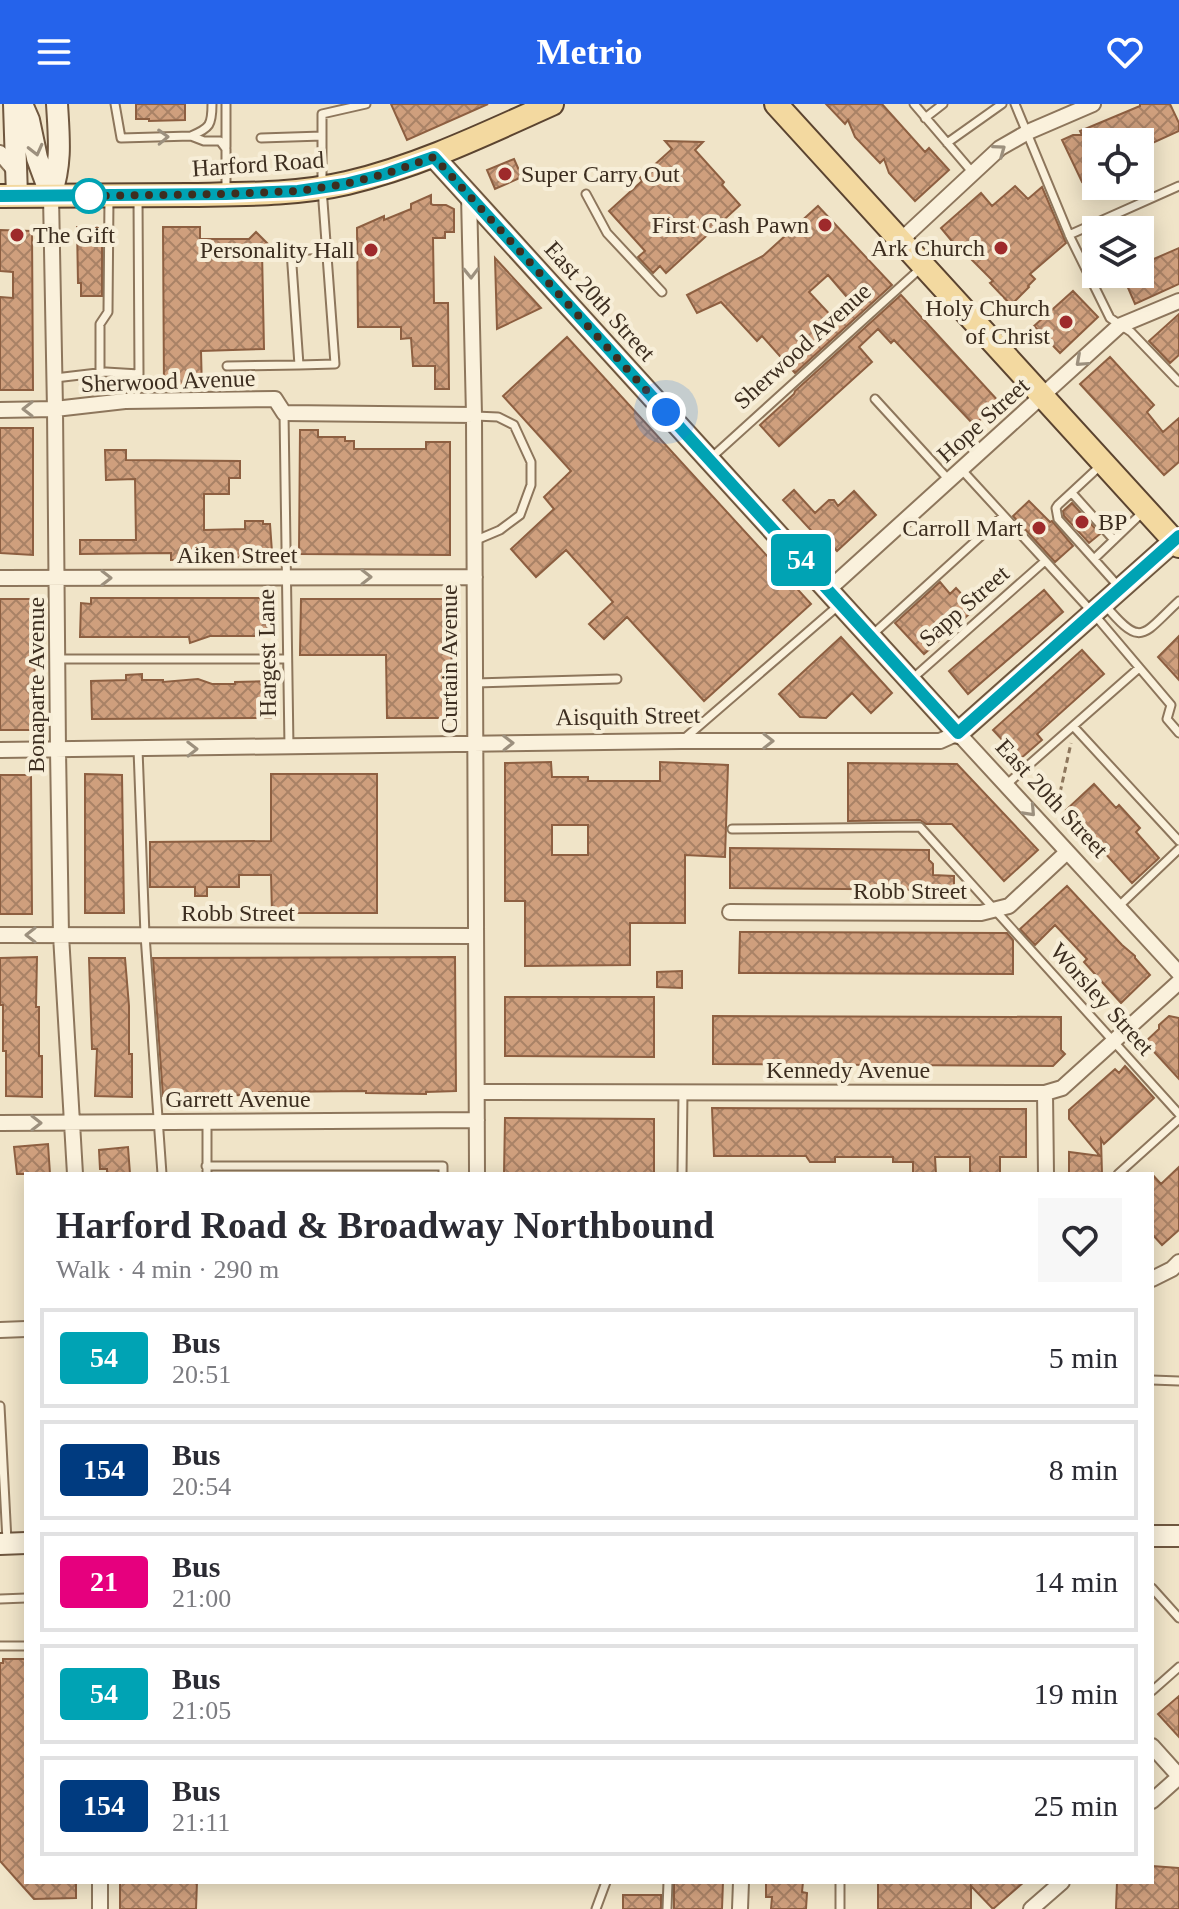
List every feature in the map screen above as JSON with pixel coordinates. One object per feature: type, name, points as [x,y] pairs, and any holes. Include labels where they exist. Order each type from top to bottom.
[{"type":"main road","name":"Harford Road","points":[[9,196],[275,193],[322,188],[385,174],[434,157],[552,104]]},
{"type":"main road","points":[[776,104],[1177,541]]},
{"type":"street","points":[[9,196],[16,172],[14,104]]},
{"type":"street","points":[[22,104],[51,196]]},
{"type":"street","points":[[51,196],[60,158],[57,104]]},
{"type":"street","points":[[901,240],[1000,148],[1028,132],[1093,104]]},
{"type":"street","points":[[0,153],[16,172]]},
{"type":"street","points":[[434,157],[469,195]]},
{"type":"street","name":"Curtain Avenue","points":[[469,195],[474,415],[477,1172]]},
{"type":"street","name":"East 20th Street","points":[[469,195],[1179,973]]},
{"type":"street","name":"Bonaparte Avenue","points":[[51,196],[61,935],[75,1172]]},
{"type":"street","name":"Hope Street","points":[[834,597],[949,480],[1119,326],[1179,301]]},
{"type":"street","name":"Sherwood Avenue","points":[[0,410],[55,409],[125,401],[275,399],[284,413],[474,415]]},
{"type":"street","name":"Aisquith Street","points":[[0,750],[681,741],[940,741],[958,733],[1177,541]]},
{"type":"street","name":"Aiken Street","points":[[0,578],[475,577]]},
{"type":"street","name":"Robb Street","points":[[730,912],[981,913],[1009,906],[1067,852]]},
{"type":"street","name":"Robb Street","points":[[0,935],[476,936]]},
{"type":"street","points":[[1046,1172],[1045,1093],[1062,1088],[1179,982]]},
{"type":"street","name":"Kennedy Avenue","points":[[477,1092],[1045,1093]]},
{"type":"street","name":"Garrett Avenue","points":[[0,1123],[477,1120]]},
{"type":"street","points":[[1154,1278],[1179,1262]]},
{"type":"street","points":[[0,1330],[24,1329]]},
{"type":"street","points":[[1154,1536],[1179,1536]]},
{"type":"street","points":[[1154,1748],[1179,1776],[1154,1799]]},
{"type":"street","points":[[100,1884],[100,1909]]},
{"type":"street","points":[[740,1909],[741,1884]]},
{"type":"street","points":[[1031,1909],[1060,1884]]},
{"type":"lane","points":[[115,104],[121,138],[191,136],[204,141],[220,141],[226,149]]},
{"type":"lane","points":[[191,136],[208,127],[212,119],[212,104]]},
{"type":"lane","points":[[226,104],[226,194]]},
{"type":"lane","points":[[227,366],[335,364],[322,188],[322,104]]},
{"type":"lane","points":[[322,114],[366,104]]},
{"type":"lane","points":[[914,104],[973,173]]},
{"type":"lane","points":[[925,118],[943,104]]},
{"type":"lane","points":[[1015,104],[1069,235],[1110,318],[1131,332],[1179,382]]},
{"type":"lane","points":[[947,143],[1000,105]]},
{"type":"lane","points":[[261,138],[322,136]]},
{"type":"lane","points":[[1069,235],[1179,186]]},
{"type":"lane","points":[[586,194],[607,233],[662,292]]},
{"type":"lane","points":[[100,373],[100,324],[108,312],[109,195]]},
{"type":"lane","points":[[55,378],[100,373],[139,374],[138,195]]},
{"type":"lane","points":[[299,365],[291,251],[327,249]]},
{"type":"lane","name":"Sherwood Avenue","points":[[709,459],[924,265]]},
{"type":"lane","points":[[875,399],[949,480]]},
{"type":"lane","name":"Hargest Lane","points":[[284,413],[289,747]]},
{"type":"lane","points":[[474,415],[498,417],[514,425],[531,462],[531,485],[520,515],[500,530],[474,541]]},
{"type":"lane","points":[[1103,463],[1056,508],[1056,513],[1120,589]]},
{"type":"lane","points":[[961,469],[1045,561],[1131,633],[1147,631],[1179,601]]},
{"type":"lane","points":[[1072,493],[1114,540]]},
{"type":"lane","points":[[1094,559],[1146,510]]},
{"type":"lane","points":[[870,637],[1003,516]]},
{"type":"lane","name":"Sapp Street","points":[[910,681],[1045,561]]},
{"type":"lane","name":"Hope Street","points":[[681,741],[834,597]]},
{"type":"lane","points":[[1098,608],[1139,668],[1171,705],[1167,719],[1179,733]]},
{"type":"lane","points":[[57,659],[286,659]]},
{"type":"lane","points":[[1006,785],[1074,730],[1139,668]]},
{"type":"lane","points":[[475,683],[617,679]]},
{"type":"lane","points":[[1074,730],[1179,841]]},
{"type":"lane","points":[[138,749],[145,935],[162,1172]]},
{"type":"lane","name":"Worsley Street","points":[[732,829],[920,827],[1179,1117]]},
{"type":"lane","points":[[1118,907],[1179,849]]},
{"type":"lane","points":[[682,1172],[683,1092]]},
{"type":"lane","points":[[1120,1172],[1179,1117]]},
{"type":"lane","points":[[207,1122],[206,1170],[443,1166],[443,1172]]},
{"type":"lane","points":[[1154,1380],[1179,1381]]},
{"type":"lane","points":[[0,1406],[11,1544]]},
{"type":"lane","points":[[1154,1590],[1179,1618]]},
{"type":"lane","points":[[0,1599],[24,1598]]},
{"type":"lane","points":[[0,1646],[24,1646]]},
{"type":"lane","points":[[1154,1689],[1179,1667]]},
{"type":"lane","points":[[596,1909],[605,1884]]},
{"type":"lane","points":[[667,1909],[668,1884]]},
{"type":"lane","points":[[840,1884],[840,1909]]},
{"type":"path","points":[[1058,802],[1074,730]]},
{"type":"building","points":[[136,104],[185,104],[185,120],[136,119]]},
{"type":"building","points":[[391,104],[488,104],[407,140]]},
{"type":"building","points":[[826,104],[882,104],[925,152],[929,148],[949,170],[915,201],[889,173],[884,159],[880,163],[855,137],[848,120],[845,124]]},
{"type":"building","points":[[1170,104],[1179,123],[1179,131],[1154,142],[1154,128],[1087,128],[1140,106]]},
{"type":"building","points":[[1082,135],[1082,182],[1062,140]]},
{"type":"building","points":[[665,141],[703,142],[695,150],[740,205],[666,273],[660,266],[653,273],[638,257],[645,251],[609,211],[672,149]]},
{"type":"building","name":"Super Carry Out","points":[[514,159],[522,177],[495,189],[487,170]]},
{"type":"building","points":[[1015,186],[1028,199],[1042,187],[1066,243],[1030,274],[1035,279],[1011,305],[990,283],[993,281],[967,255],[965,257],[941,228],[981,193],[992,206]]},
{"type":"building","points":[[431,195],[431,204],[454,209],[454,232],[445,232],[445,238],[433,238],[434,303],[448,303],[449,389],[435,389],[435,366],[413,366],[411,338],[401,339],[401,327],[358,327],[357,228],[411,209],[411,204]]},
{"type":"building","points":[[818,206],[892,285],[795,373],[762,336],[757,341],[721,302],[697,313],[687,295],[763,256]],"holes":[[[828,275],[852,303],[834,319],[809,292]]]},
{"type":"building","points":[[77,227],[102,227],[102,296],[81,296]]},
{"type":"building","points":[[163,227],[200,227],[200,239],[249,239],[256,232],[269,245],[262,251],[264,349],[201,351],[202,390],[164,390]]},
{"type":"building","points":[[0,230],[32,231],[33,390],[0,390],[0,297],[13,298],[13,272],[0,271]]},
{"type":"building","points":[[1179,248],[1179,284],[1135,304],[1128,288],[1154,288],[1154,259]]},
{"type":"building","points":[[495,258],[541,308],[497,329]]},
{"type":"building","name":"Holy Church of Christ","points":[[1073,291],[1098,317],[1060,353],[1034,326]]},
{"type":"building","points":[[901,295],[1000,403],[974,425],[894,340],[891,343],[878,329],[859,347],[872,362],[779,446],[760,425]]},
{"type":"building","points":[[1179,314],[1179,355],[1170,363],[1149,341]]},
{"type":"building","points":[[567,337],[811,604],[704,701],[627,617],[604,639],[589,624],[613,602],[566,550],[536,577],[511,549],[554,509],[544,497],[571,471],[503,396]]},
{"type":"building","points":[[1110,357],[1154,405],[1147,412],[1163,432],[1179,418],[1179,462],[1164,475],[1080,384]]},
{"type":"building","points":[[0,428],[33,428],[33,555],[0,553]]},
{"type":"building","points":[[300,430],[318,430],[318,437],[345,437],[345,441],[354,441],[354,449],[426,449],[426,442],[450,442],[450,555],[299,554]]},
{"type":"building","points":[[105,450],[126,450],[126,460],[240,461],[240,478],[229,478],[229,494],[204,494],[204,530],[245,529],[245,521],[263,521],[263,524],[270,524],[272,552],[246,553],[246,557],[171,560],[171,553],[80,554],[80,540],[136,540],[135,479],[106,480]]},
{"type":"building","points":[[794,490],[815,513],[829,500],[834,500],[838,506],[854,491],[876,515],[837,551],[821,534],[818,538],[783,500]]},
{"type":"building","name":"Carroll Mart","points":[[1029,501],[1052,521],[1073,546],[1055,562],[1013,516]]},
{"type":"building","name":"BP","points":[[1072,503],[1100,534],[1089,543],[1064,516],[1063,511]]},
{"type":"building","points":[[940,582],[950,594],[956,588],[975,609],[924,654],[895,623]]},
{"type":"building","points":[[1044,590],[1063,612],[968,694],[949,671]]},
{"type":"building","points":[[91,598],[270,598],[271,636],[210,636],[190,643],[189,637],[80,637],[81,603],[91,604]]},
{"type":"building","points":[[0,599],[34,599],[35,730],[0,730]]},
{"type":"building","points":[[301,599],[451,599],[452,718],[387,718],[386,655],[300,655]]},
{"type":"building","points":[[1179,636],[1179,680],[1158,657]]},
{"type":"building","points":[[841,637],[892,693],[871,713],[852,693],[826,718],[800,717],[779,694]]},
{"type":"building","points":[[1082,650],[1104,674],[1037,734],[1042,740],[1020,759],[993,730]]},
{"type":"building","points":[[142,674],[142,680],[163,682],[198,679],[212,684],[235,684],[270,681],[272,718],[92,719],[91,681],[126,680],[126,675]]},
{"type":"building","points":[[551,762],[552,777],[588,777],[588,781],[660,781],[660,762],[728,765],[725,857],[685,855],[685,923],[630,923],[630,965],[525,966],[525,901],[505,901],[505,763]],"holes":[[[552,825],[588,825],[588,855],[552,855]]]},
{"type":"building","points":[[848,763],[957,764],[1038,850],[1004,881],[952,824],[926,824],[920,820],[848,821]]},
{"type":"building","points":[[85,774],[122,775],[124,913],[85,913]]},
{"type":"building","points":[[271,774],[377,774],[377,913],[272,913],[271,875],[239,875],[239,887],[207,887],[207,896],[195,896],[195,887],[150,887],[150,842],[271,841]]},
{"type":"building","points":[[0,775],[31,775],[32,914],[0,914]]},
{"type":"building","points":[[1094,784],[1140,828],[1136,832],[1159,858],[1132,883],[1066,810]]},
{"type":"building","points":[[730,848],[929,850],[933,875],[954,876],[954,890],[730,888]]},
{"type":"building","points":[[1067,886],[1150,975],[1121,1003],[1084,962],[1087,959],[1055,925],[1035,945],[1020,929]]},
{"type":"building","points":[[740,932],[1007,933],[1013,940],[1013,974],[739,973]]},
{"type":"building","points":[[37,957],[36,1007],[39,1007],[42,1097],[6,1096],[0,958]]},
{"type":"building","points":[[455,957],[456,1091],[426,1094],[366,1091],[163,1096],[153,958]]},
{"type":"building","points":[[89,958],[125,958],[132,1097],[95,1096],[97,1049],[92,1049]]},
{"type":"building","points":[[682,971],[682,988],[657,987],[657,972]]},
{"type":"building","points":[[505,997],[654,997],[654,1057],[505,1056]]},
{"type":"building","points":[[713,1016],[1061,1017],[1061,1050],[1065,1054],[1053,1066],[713,1064]]},
{"type":"building","points":[[1169,1016],[1179,1018],[1179,1079],[1145,1042]]},
{"type":"building","points":[[1125,1066],[1154,1098],[1104,1144],[1101,1139],[1102,1172],[1069,1172],[1069,1152],[1100,1156],[1069,1119],[1069,1110],[1115,1069],[1119,1073]]},
{"type":"building","points":[[712,1108],[1026,1109],[1026,1157],[1000,1157],[1000,1172],[970,1172],[970,1157],[935,1157],[936,1172],[913,1172],[913,1162],[893,1162],[893,1157],[835,1157],[835,1162],[810,1162],[806,1156],[714,1156]]},
{"type":"building","points":[[505,1118],[654,1119],[654,1172],[504,1172]]},
{"type":"building","points":[[48,1144],[50,1172],[17,1174],[14,1147]]},
{"type":"building","points":[[128,1147],[130,1172],[100,1169],[99,1150]]},
{"type":"building","points":[[1179,1167],[1179,1230],[1162,1245],[1154,1236],[1154,1176],[1161,1184]]},
{"type":"building","points":[[3,1659],[24,1659],[24,1884],[76,1884],[76,1898],[34,1899],[0,1861],[0,1663]]},
{"type":"building","points":[[1179,1696],[1179,1737],[1158,1714]]},
{"type":"building","points":[[1154,1866],[1179,1868],[1179,1909],[1116,1909],[1117,1884],[1154,1884]]},
{"type":"building","points":[[120,1884],[197,1884],[196,1909],[120,1909]]},
{"type":"building","points":[[674,1884],[723,1884],[722,1909],[674,1909]]},
{"type":"building","points":[[766,1884],[803,1884],[802,1892],[807,1893],[806,1909],[771,1909],[772,1897],[766,1897]]},
{"type":"building","points":[[878,1884],[1022,1884],[993,1909],[971,1886],[971,1909],[878,1909]]},
{"type":"building","points":[[623,1895],[661,1895],[661,1909],[623,1909]]},
{"type":"bus line","name":"54","points":[[0,196],[298,191],[385,174],[434,157],[958,733],[1179,536]]},
{"type":"place","name":"Super Carry Out","points":[[505,174]]},
{"type":"place","name":"First Cash Pawn","points":[[825,225]]},
{"type":"place","name":"The Gift","points":[[17,235]]},
{"type":"place","name":"Ark Church","points":[[1001,248]]},
{"type":"place","name":"Personality Hall","points":[[371,250]]},
{"type":"place","name":"Holy Church of Christ","points":[[1066,322]]},
{"type":"place","name":"BP","points":[[1082,522]]},
{"type":"place","name":"Carroll Mart","points":[[1039,528]]},
{"type":"route","points":[[89,196],[83,196],[298,191],[385,174],[434,157],[666,412]]}]
